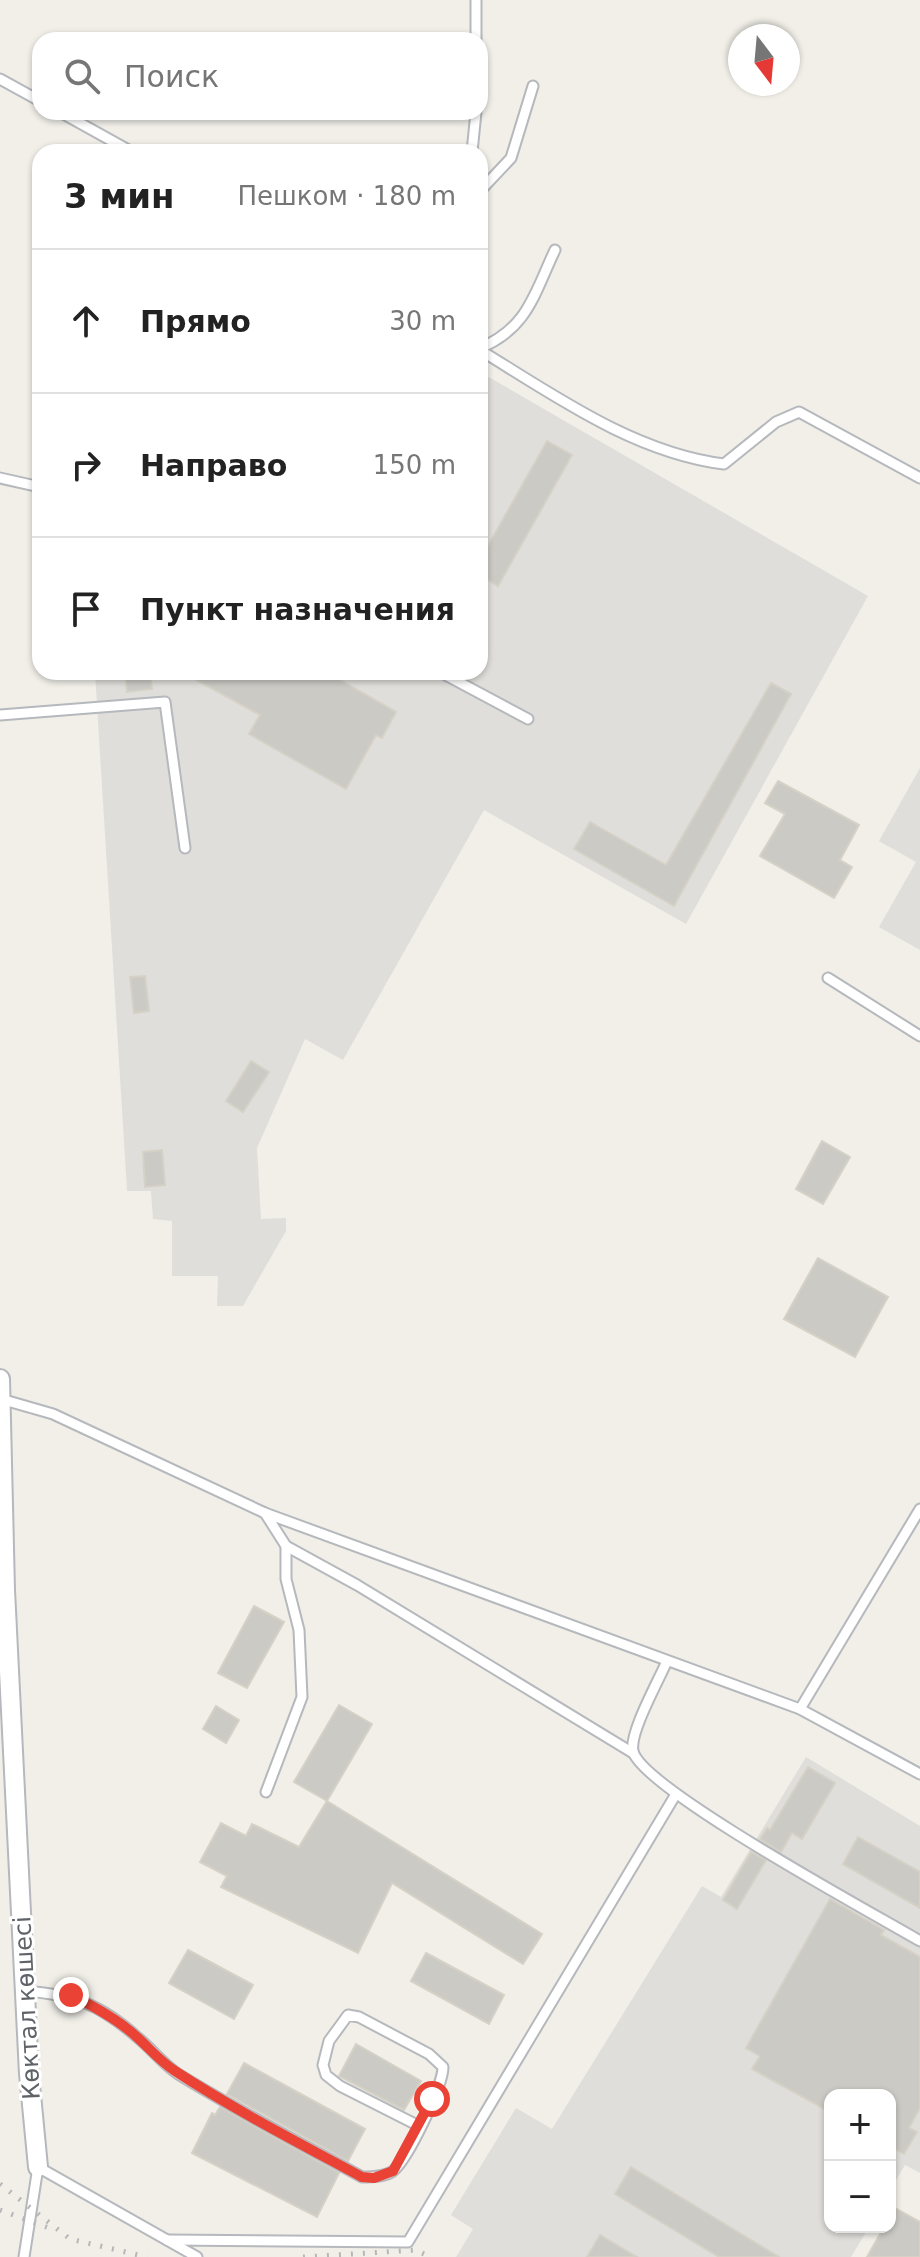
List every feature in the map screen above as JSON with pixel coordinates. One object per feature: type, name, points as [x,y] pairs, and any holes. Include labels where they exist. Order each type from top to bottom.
[{"type":"street","name":"Көктал көшесі","points":[[0,1379],[2,1589],[38,2167]]},
{"type":"lane","points":[[476,0],[476,32]]},
{"type":"lane","points":[[0,79],[32,97]]},
{"type":"lane","points":[[488,182],[511,158],[533,86]]},
{"type":"lane","points":[[74,120],[118,144]]},
{"type":"lane","points":[[473,144],[475,120]]},
{"type":"lane","points":[[488,345],[506,337],[525,313],[555,250]]},
{"type":"lane","points":[[488,354],[580,412],[690,460],[724,464],[752,445],[776,422],[799,412],[920,478]]},
{"type":"lane","points":[[0,478],[32,485]]},
{"type":"lane","points":[[455,680],[528,719]]},
{"type":"lane","points":[[0,715],[165,702],[185,848]]},
{"type":"lane","points":[[828,978],[920,1036]]},
{"type":"lane","points":[[1,1399],[53,1414],[265,1513],[800,1709],[920,1774]]},
{"type":"lane","points":[[800,1709],[920,1509]]},
{"type":"lane","points":[[265,1513],[286,1546],[357,1585],[633,1753]]},
{"type":"lane","points":[[266,1792],[302,1697],[299,1630],[286,1579],[286,1546]]},
{"type":"lane","points":[[667,1661],[632,1742],[638,1762],[676,1794],[920,1941]]},
{"type":"lane","points":[[167,2240],[408,2242],[676,1794]]},
{"type":"lane","points":[[26,1991],[71,1995],[101,2010],[137,2037],[160,2061],[188,2079],[362,2177],[374,2178],[393,2171],[419,2126],[443,2078],[443,2067],[429,2054],[359,2017],[348,2015],[329,2041],[323,2065],[326,2075],[340,2086],[419,2126]]},
{"type":"lane","points":[[24,2257],[38,2167],[197,2257]]},
{"type":"shaded area","points":[[488,377],[868,596],[686,924],[484,810],[343,1060],[305,1039],[257,1148],[261,1219],[286,1218],[286,1231],[243,1306],[217,1306],[218,1276],[172,1276],[172,1221],[153,1219],[151,1191],[127,1191],[95,680],[488,680]]},
{"type":"shaded area","points":[[920,768],[920,950],[879,927],[916,862],[879,841]]},
{"type":"shaded area","points":[[806,1757],[920,1826],[920,2173],[905,2165],[896,2180],[896,2089],[824,2089],[824,2233],[865,2233],[851,2257],[456,2257],[473,2229],[451,2215],[516,2108],[552,2129],[702,1886],[721,1897]]},
{"type":"building","points":[[547,441],[572,455],[498,586],[488,580],[488,546]]},
{"type":"building","points":[[126,680],[151,680],[152,689],[127,692]]},
{"type":"building","points":[[197,680],[340,680],[396,712],[382,738],[376,735],[346,789],[249,734],[260,715]]},
{"type":"building","points":[[771,683],[791,694],[674,906],[574,849],[590,822],[666,865]]},
{"type":"building","points":[[778,781],[859,825],[840,860],[852,867],[834,898],[760,856],[785,814],[765,803]]},
{"type":"building","points":[[145,976],[149,1011],[134,1013],[130,977]]},
{"type":"building","points":[[251,1061],[269,1072],[243,1112],[226,1101]]},
{"type":"building","points":[[822,1141],[850,1157],[823,1204],[796,1189]]},
{"type":"building","points":[[162,1150],[165,1185],[145,1187],[143,1152]]},
{"type":"building","points":[[818,1258],[888,1297],[855,1357],[784,1319]]},
{"type":"building","points":[[254,1606],[284,1622],[247,1688],[218,1673]]},
{"type":"building","points":[[339,1705],[372,1724],[327,1801],[294,1782]]},
{"type":"building","points":[[216,1706],[239,1720],[226,1743],[203,1729]]},
{"type":"building","points":[[808,1767],[835,1783],[802,1839],[792,1833],[781,1852],[760,1839],[767,1828],[770,1830]]},
{"type":"building","points":[[327,1801],[542,1934],[523,1964],[392,1883],[358,1953],[221,1887],[227,1876],[200,1862],[221,1823],[246,1836],[252,1824],[299,1847]]},
{"type":"building","points":[[858,1837],[920,1872],[920,1908],[843,1864]]},
{"type":"building","points":[[751,1852],[766,1860],[737,1909],[723,1900]]},
{"type":"building","points":[[830,1899],[884,1930],[881,1935],[920,1957],[920,2108],[909,2128],[917,2132],[904,2154],[896,2149],[896,2089],[824,2089],[824,2109],[752,2069],[760,2056],[746,2048]]},
{"type":"building","points":[[188,1950],[253,1985],[234,2019],[169,1983]]},
{"type":"building","points":[[426,1953],[504,1995],[489,2024],[411,1981]]},
{"type":"building","points":[[356,2044],[421,2081],[404,2110],[339,2076]]},
{"type":"building","points":[[244,2063],[365,2129],[348,2161],[227,2094]]},
{"type":"building","points":[[220,2107],[339,2173],[317,2217],[192,2153],[212,2113],[215,2115]]},
{"type":"building","points":[[631,2167],[779,2257],[719,2257],[615,2194]]},
{"type":"building","points":[[896,2209],[920,2222],[920,2257],[867,2257],[881,2233],[896,2233]]},
{"type":"building","points":[[600,2235],[637,2257],[587,2257]]},
{"type":"railway","points":[[0,2184],[70,2239],[147,2257]]},
{"type":"railway","points":[[0,2210],[49,2228]]},
{"type":"railway","points":[[303,2257],[415,2250],[431,2257]]},
{"type":"route","points":[[71,1995],[101,2010],[177,2072],[233,2107],[362,2177],[374,2178],[393,2171],[432,2099]]}]
